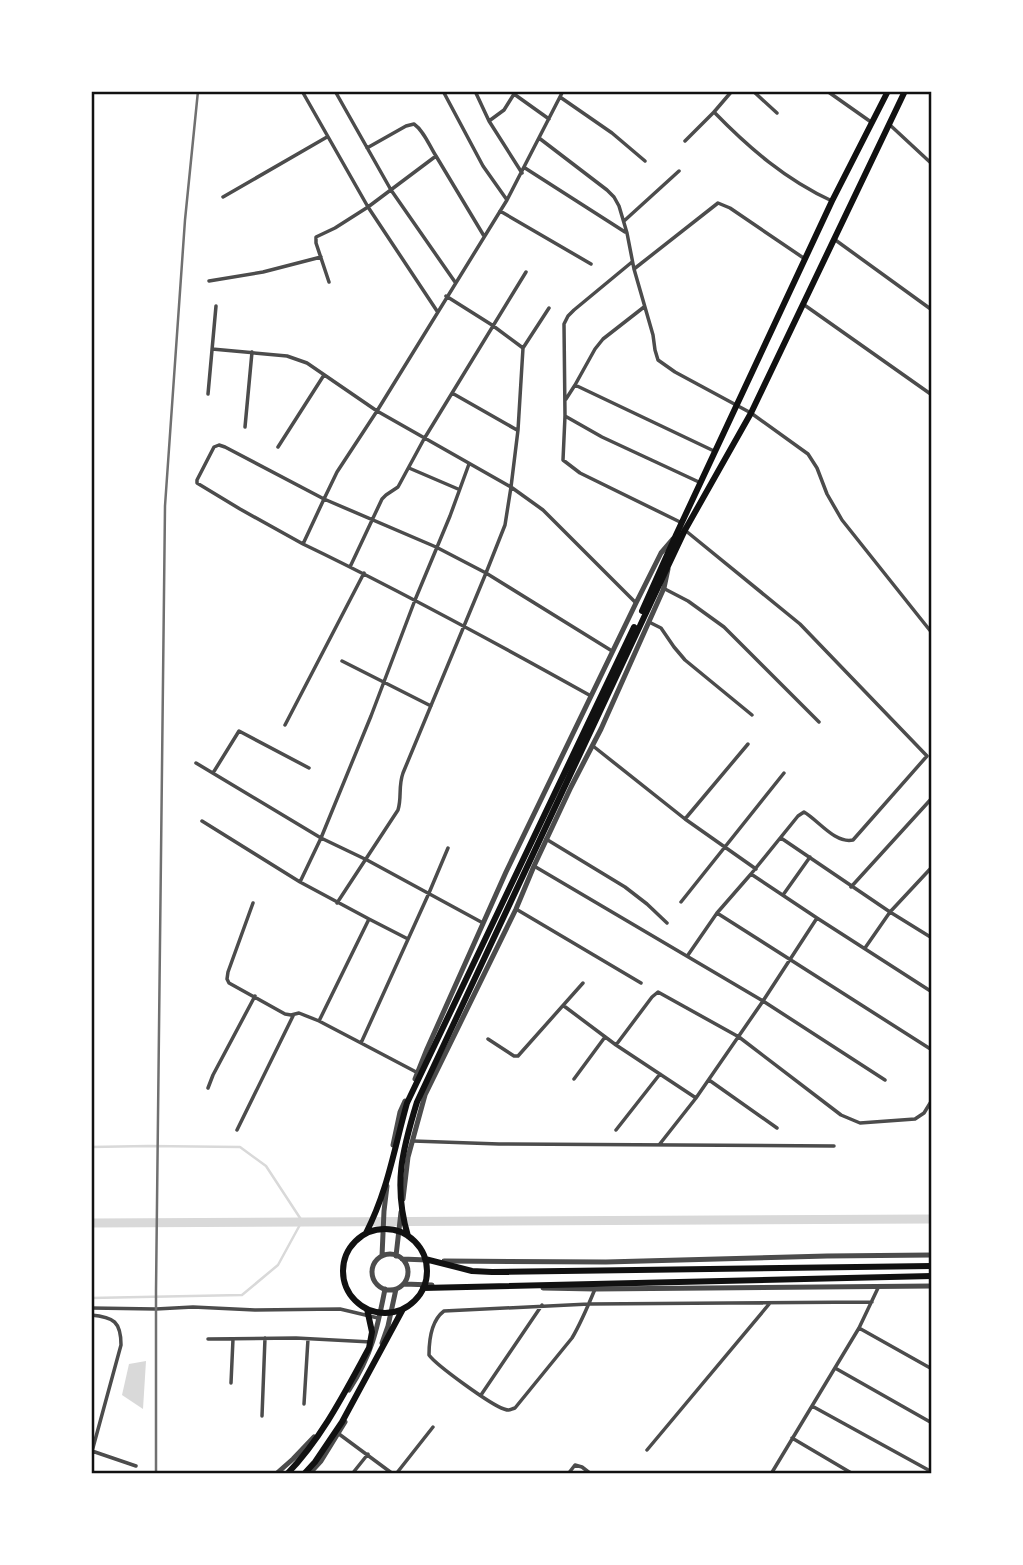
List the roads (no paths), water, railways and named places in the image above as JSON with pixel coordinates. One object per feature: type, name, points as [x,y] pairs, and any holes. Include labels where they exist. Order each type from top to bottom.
[{"type":"main road","points":[[366,1233],[380,1205],[390,1174],[407,1103],[565,778],[662,587],[701,483],[832,201],[888,91]]},
{"type":"main road","points":[[408,1236],[400,1202],[401,1175],[405,1142],[417,1101],[676,535],[684,526],[751,413],[905,91]]},
{"type":"main road","points":[[380,1229],[395,1230],[408,1236],[419,1246],[425,1259],[427,1274],[423,1288],[415,1300],[403,1309],[382,1313],[367,1309],[350,1296],[346,1289],[342,1275],[344,1261],[349,1247],[366,1233],[380,1229]]},
{"type":"main road","points":[[425,1259],[492,1272],[932,1266]]},
{"type":"main road","points":[[423,1288],[932,1276]]},
{"type":"main road","points":[[287,1474],[320,1434],[369,1348],[372,1332],[367,1309]]},
{"type":"main road","points":[[304,1474],[342,1422],[403,1309]]},
{"type":"street","points":[[302,91],[368,207],[438,311]]},
{"type":"street","points":[[335,91],[391,190],[456,282]]},
{"type":"street","points":[[443,91],[483,166],[507,200]]},
{"type":"street","points":[[474,91],[489,121],[523,170],[626,233]]},
{"type":"street","points":[[303,544],[337,472],[507,200],[563,91]]},
{"type":"street","points":[[685,141],[732,91]]},
{"type":"street","points":[[753,91],[777,113]]},
{"type":"street","points":[[827,91],[873,123]]},
{"type":"street","points":[[489,121],[504,110],[514,92],[549,119]]},
{"type":"street","points":[[560,97],[612,133],[645,161]]},
{"type":"street","points":[[714,112],[778,170],[832,201]]},
{"type":"street","points":[[889,124],[932,164]]},
{"type":"street","points":[[367,149],[406,126],[418,126],[484,236]]},
{"type":"street","points":[[223,197],[328,137]]},
{"type":"street","points":[[539,138],[614,197],[624,222],[658,360],[751,413],[801,448],[812,459],[842,520],[932,633]]},
{"type":"street","points":[[329,282],[316,237],[368,207],[436,156]]},
{"type":"street","points":[[624,222],[679,171]]},
{"type":"street","points":[[634,269],[718,203],[730,208],[806,260]]},
{"type":"street","points":[[500,211],[591,264]]},
{"type":"street","points":[[834,239],[932,310]]},
{"type":"street","points":[[209,281],[263,272],[321,257]]},
{"type":"street","points":[[632,262],[574,310],[567,319],[564,329],[563,460],[580,473],[684,526],[800,624],[932,761]]},
{"type":"street","points":[[350,567],[384,496],[396,489],[526,272]]},
{"type":"street","points":[[446,296],[523,348]]},
{"type":"street","points":[[803,304],[932,395]]},
{"type":"street","points":[[208,394],[216,306]]},
{"type":"street","points":[[565,401],[603,339],[644,307]]},
{"type":"street","points":[[337,903],[398,810],[400,781],[505,524],[518,430],[523,348],[549,308]]},
{"type":"street","points":[[212,349],[299,359],[377,411],[511,487],[543,510],[636,603]]},
{"type":"street","points":[[245,427],[253,352]]},
{"type":"street","points":[[278,447],[324,375]]},
{"type":"street","points":[[575,385],[716,452]]},
{"type":"street","points":[[452,393],[518,430]]},
{"type":"street","points":[[565,416],[602,437],[701,483]]},
{"type":"street","points":[[591,696],[364,573],[303,544],[202,487],[197,480],[212,450],[219,445],[324,499],[436,547],[486,573],[612,651]]},
{"type":"street","points":[[300,882],[321,838],[469,464]]},
{"type":"street","points":[[409,468],[459,490]]},
{"type":"street","points":[[382,1256],[388,1174],[400,1112],[511,862],[661,553],[676,535]]},
{"type":"street","points":[[285,725],[364,573]]},
{"type":"street","points":[[819,722],[724,627],[688,601],[662,587],[593,746],[425,1095],[408,1157],[397,1246],[399,1257],[408,1271],[407,1278],[404,1284],[391,1290],[379,1286],[374,1280],[373,1267],[382,1256],[389,1255],[399,1257],[455,1262],[606,1262],[932,1255]]},
{"type":"street","points":[[649,622],[661,628],[685,660],[752,715]]},
{"type":"street","points":[[342,661],[430,706]]},
{"type":"street","points":[[213,773],[239,731],[309,768]]},
{"type":"street","points":[[685,819],[748,744]]},
{"type":"street","points":[[593,746],[685,819],[756,869]]},
{"type":"street","points":[[688,955],[717,913],[804,812],[833,834],[846,841],[853,840],[927,756]]},
{"type":"street","points":[[196,764],[321,838],[484,923]]},
{"type":"street","points":[[681,902],[784,773]]},
{"type":"street","points":[[851,887],[932,798]]},
{"type":"street","points":[[202,821],[300,882],[408,939]]},
{"type":"street","points":[[781,838],[851,887],[932,938]]},
{"type":"street","points":[[546,839],[631,891],[667,923]]},
{"type":"street","points":[[361,1043],[447,848]]},
{"type":"street","points":[[783,895],[810,857]]},
{"type":"street","points":[[534,866],[688,955],[885,1080]]},
{"type":"street","points":[[865,948],[890,912],[932,867]]},
{"type":"street","points":[[751,874],[932,992]]},
{"type":"street","points":[[253,903],[228,971],[229,983],[280,1012],[289,1015],[303,1014],[319,1021],[418,1073]]},
{"type":"street","points":[[516,909],[641,984]]},
{"type":"street","points":[[717,913],[932,1050]]},
{"type":"street","points":[[659,1145],[739,1037],[817,918]]},
{"type":"street","points":[[319,1021],[369,919]]},
{"type":"street","points":[[488,1039],[514,1056],[519,1056],[583,983]]},
{"type":"street","points":[[616,1045],[658,992],[739,1037],[841,1115],[853,1121],[860,1123],[915,1119],[932,1100]]},
{"type":"street","points":[[208,1088],[255,996]]},
{"type":"street","points":[[564,1006],[616,1045],[696,1098]]},
{"type":"street","points":[[237,1130],[294,1014]]},
{"type":"street","points":[[574,1079],[605,1037]]},
{"type":"street","points":[[616,1130],[660,1074]]},
{"type":"street","points":[[709,1080],[778,1128]]},
{"type":"street","points":[[411,1141],[834,1146]]},
{"type":"street","points":[[391,1154],[408,1157]]},
{"type":"street","points":[[404,1284],[595,1289],[932,1286]]},
{"type":"street","points":[[772,1474],[859,1328],[878,1288]]},
{"type":"street","points":[[276,1474],[310,1442],[341,1403],[362,1370],[373,1342],[385,1289]]},
{"type":"street","points":[[309,1474],[339,1434],[361,1392],[385,1336],[396,1289]]},
{"type":"street","points":[[595,1289],[589,1304],[572,1338],[515,1408],[506,1410],[481,1395],[438,1365],[429,1354],[433,1328],[444,1311],[589,1304],[872,1302]]},
{"type":"street","points":[[647,1450],[770,1303]]},
{"type":"street","points":[[481,1395],[542,1305]]},
{"type":"street","points":[[91,1308],[340,1309],[379,1318]]},
{"type":"street","points":[[91,1315],[113,1320],[121,1333],[121,1345],[92,1453],[136,1466]]},
{"type":"street","points":[[859,1328],[932,1369]]},
{"type":"street","points":[[208,1339],[373,1342]]},
{"type":"street","points":[[231,1383],[233,1339]]},
{"type":"street","points":[[262,1416],[265,1339]]},
{"type":"street","points":[[304,1404],[308,1339]]},
{"type":"street","points":[[835,1368],[932,1423]]},
{"type":"street","points":[[812,1406],[932,1472]]},
{"type":"street","points":[[339,1434],[395,1474],[433,1427]]},
{"type":"street","points":[[792,1438],[853,1474]]},
{"type":"street","points":[[352,1474],[368,1454]]},
{"type":"street","points":[[568,1474],[578,1465],[591,1474]]},
{"type":"waterway","points":[[91,1147],[240,1147],[266,1166],[302,1221],[278,1265],[242,1295],[91,1298]]},
{"type":"waterway","points":[[91,1223],[932,1219]]},
{"type":"railway","points":[[156,1474],[165,506],[185,220],[198,91]]}]
